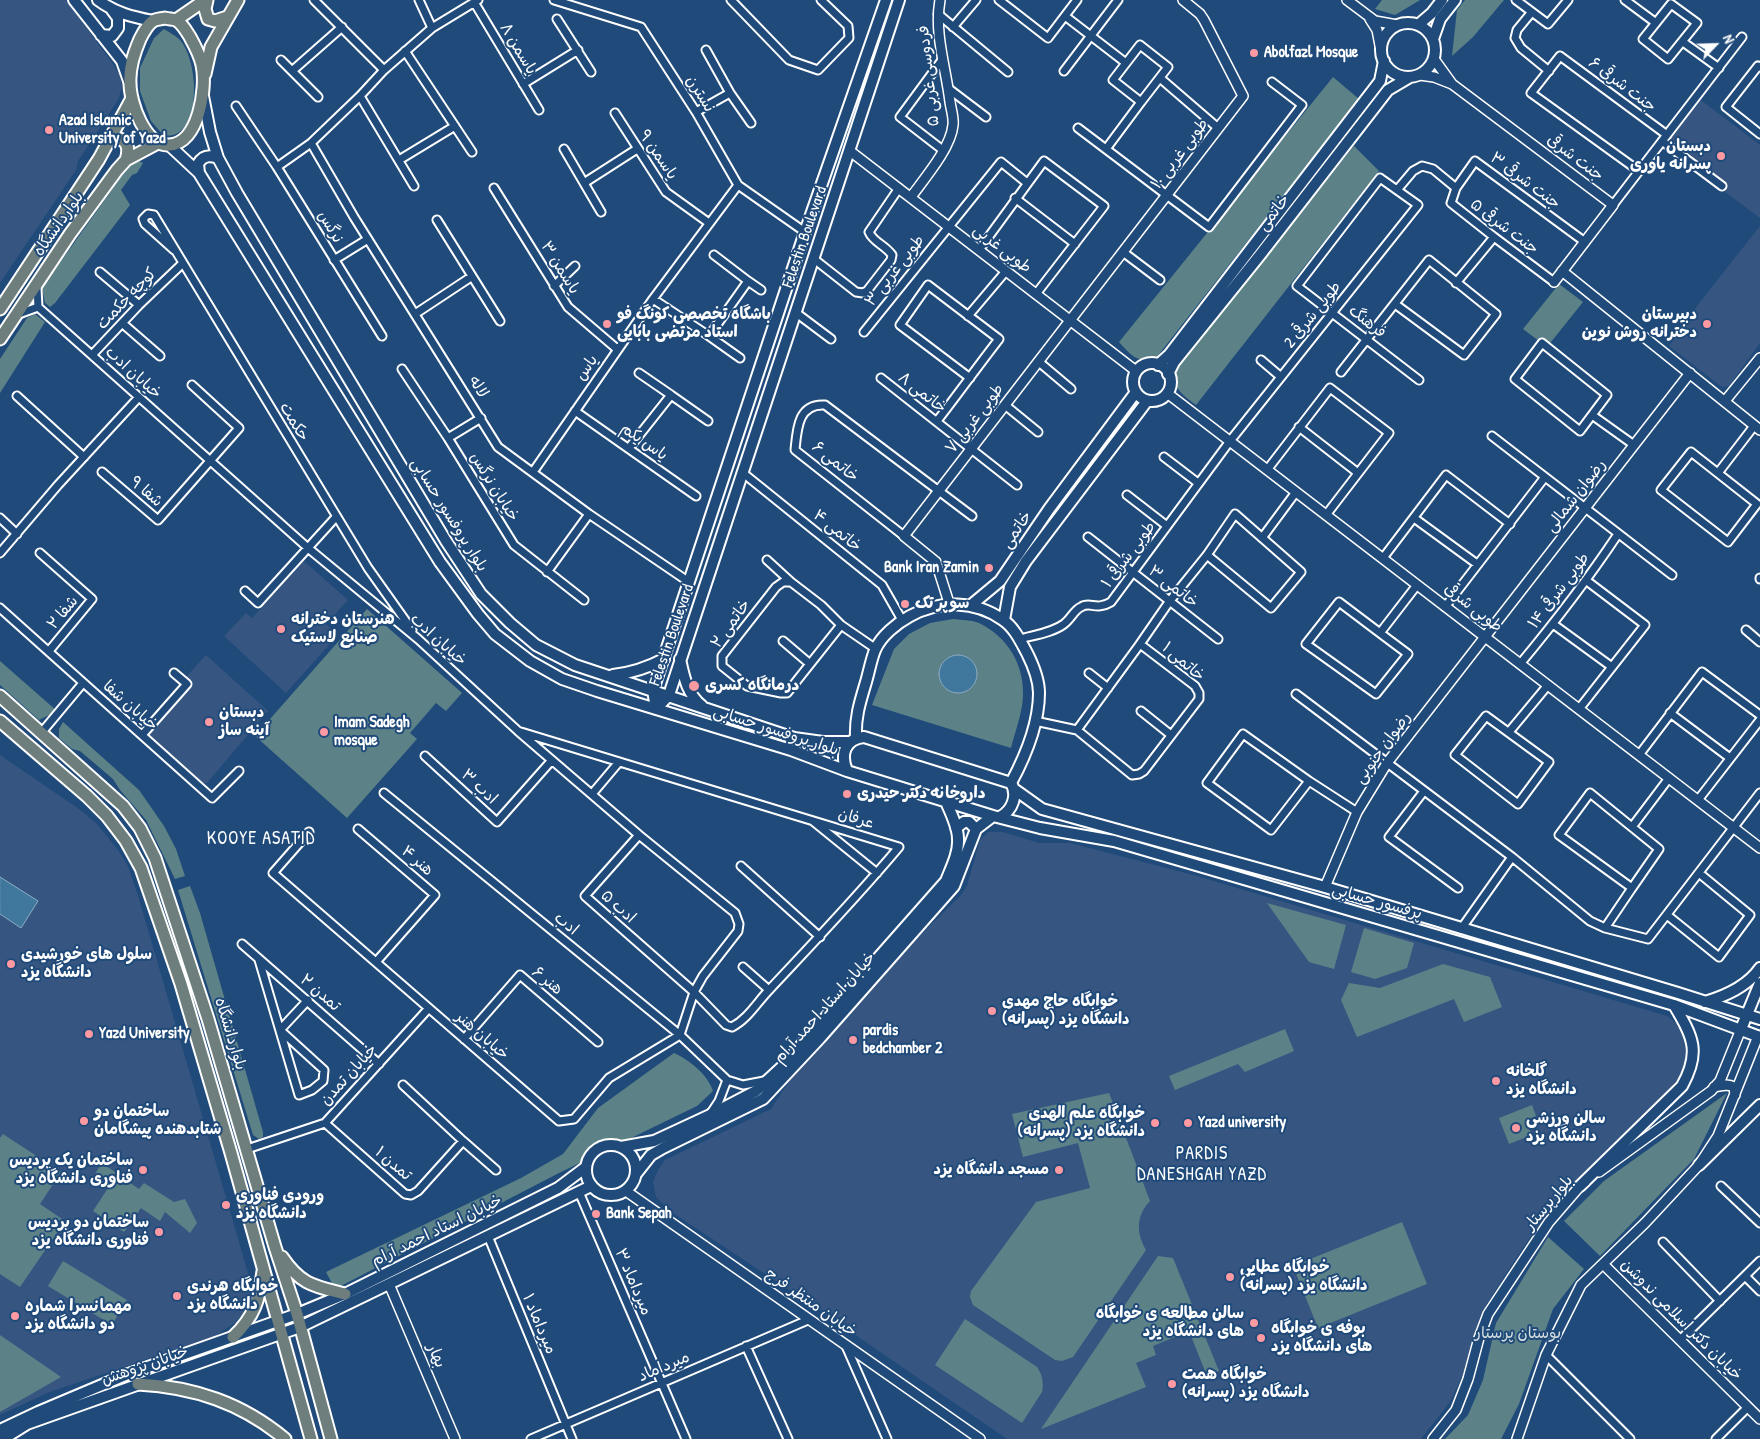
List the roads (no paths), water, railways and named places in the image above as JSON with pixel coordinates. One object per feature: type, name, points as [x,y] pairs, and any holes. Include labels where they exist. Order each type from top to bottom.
[{"type":"main road","points":[[74,0],[122,61],[130,83]]},
{"type":"main road","points":[[98,0],[112,10],[132,17],[153,21],[165,18],[176,20],[186,30],[197,49],[204,80]]},
{"type":"main road","points":[[206,0],[204,9],[208,19],[215,20],[227,17]]},
{"type":"main road","points":[[176,20],[206,0]]},
{"type":"main road","points":[[153,21],[144,31],[134,51],[130,68],[132,98],[137,114],[148,133],[164,144],[181,142],[190,132],[199,112],[211,47],[238,0]]},
{"type":"main road","name":"Felestin Boulevard","points":[[656,709],[654,690],[664,659],[805,232],[886,0]]},
{"type":"main road","name":"Felestin Boulevard","points":[[656,709],[669,695],[899,0]]},
{"type":"main road","points":[[1418,24],[1432,13],[1442,0]]},
{"type":"main road","points":[[1433,38],[1418,24],[1404,23],[1397,25],[1385,36],[1383,56],[1394,73],[1415,76],[1426,71],[1434,59],[1433,38],[1440,19],[1455,0]]},
{"type":"main road","points":[[101,35],[112,36],[118,28],[118,18],[112,10]]},
{"type":"main road","name":"خاتمی","points":[[1158,364],[1169,355],[1380,81],[1383,56]]},
{"type":"main road","name":"خاتمی","points":[[1168,374],[1174,362],[1388,90],[1415,76]]},
{"type":"main road","name":"بلوار پروفسور حسابی","points":[[203,96],[210,132],[218,158],[256,226],[446,541],[481,594],[536,645],[575,665],[794,738],[823,742],[853,740],[864,737],[937,758],[1012,786]]},
{"type":"main road","name":"بلواردانشگاه","points":[[0,309],[94,167],[132,98]]},
{"type":"main road","points":[[108,142],[115,138],[127,144],[126,160]]},
{"type":"main road","name":"بلوار پروفسور حسابی","points":[[164,144],[199,173],[440,562],[494,634],[530,661],[562,679],[791,750],[847,771],[946,802]]},
{"type":"main road","name":"بلواردانشگاه","points":[[0,339],[70,234],[126,160],[164,144]]},
{"type":"main road","points":[[199,173],[198,164],[203,157],[211,155],[218,158]]},
{"type":"main road","points":[[1146,364],[1158,364],[1168,374],[1170,384],[1167,393],[1158,400],[1143,399],[1136,392],[1133,381],[1136,371],[1146,364]]},
{"type":"main road","name":"خاتمی","points":[[970,606],[1000,581],[1049,510],[1136,392]]},
{"type":"main road","name":"خاتمی","points":[[1004,620],[1010,587],[1026,561],[1147,400]]},
{"type":"main road","points":[[847,771],[844,764],[844,756],[846,749],[853,740],[855,721],[876,649],[885,636],[902,620],[921,610],[949,604],[970,606],[987,611],[1004,620],[1020,639],[1033,666],[1039,692],[1035,721],[1012,786],[1014,802],[1010,809],[976,829],[969,822],[964,822],[956,828],[946,802]]},
{"type":"main road","points":[[606,676],[631,674],[648,668],[664,659]]},
{"type":"main road","points":[[680,659],[685,682],[691,693],[709,711]]},
{"type":"main road","name":"بلواردانشگاه","points":[[0,696],[123,806],[140,828],[158,866],[248,1148],[275,1247],[297,1314],[332,1439]]},
{"type":"main road","name":"بلواردانشگاه","points":[[0,722],[87,796],[107,816],[126,841],[141,868],[181,984],[264,1267],[311,1439]]},
{"type":"main road","name":"پرفسور حسابی","points":[[1012,786],[1042,809],[1118,828],[1325,887],[1760,1019]]},
{"type":"main road","name":"پرفسور حسابی","points":[[946,802],[1040,828],[1114,841],[1674,1005],[1759,1034]]},
{"type":"main road","name":"خیابان استاد احمد آرام","points":[[622,1147],[654,1141],[756,1091],[770,1080],[946,881],[954,862],[959,840],[956,828]]},
{"type":"main road","name":"خیابان استاد احمد آرام","points":[[636,1174],[651,1155],[763,1100],[954,886],[976,829]]},
{"type":"main road","points":[[1705,1002],[1719,998],[1746,983],[1760,968]]},
{"type":"main road","points":[[1741,1029],[1760,983]]},
{"type":"main road","points":[[1580,1186],[1682,1086],[1690,1070],[1694,1053],[1690,1035],[1674,1005]]},
{"type":"main road","points":[[193,1025],[208,1019]]},
{"type":"main road","points":[[1699,1166],[1760,1105]]},
{"type":"main road","points":[[610,1144],[622,1147],[632,1156],[636,1165],[636,1174],[633,1184],[626,1191],[618,1195],[608,1195],[599,1192],[592,1186],[587,1177],[586,1166],[590,1156],[599,1148],[610,1144]]},
{"type":"main road","name":"خیابان استاد احمد آرام","points":[[279,1320],[344,1294],[558,1188],[586,1166]]},
{"type":"main road","name":"خیابان استاد احمد آرام","points":[[300,1327],[592,1186]]},
{"type":"main road","points":[[275,1247],[290,1269],[302,1280],[312,1285],[344,1294]]},
{"type":"main road","points":[[233,1337],[251,1316],[256,1305],[264,1267]]},
{"type":"main road","name":"خیابان پژوهش","points":[[0,1430],[128,1374],[279,1320]]},
{"type":"main road","name":"خیابان پژوهش","points":[[3,1439],[27,1424],[300,1327]]},
{"type":"main road","points":[[138,1384],[163,1385],[222,1401],[257,1417],[285,1439]]},
{"type":"street","points":[[314,0],[384,70]]},
{"type":"street","points":[[419,0],[432,28]]},
{"type":"street","name":"نسترن","points":[[554,0],[642,27],[696,112],[738,185],[805,232]]},
{"type":"street","points":[[731,0],[789,60],[818,70],[849,38],[848,26],[821,0]]},
{"type":"street","name":"فردوسی غربی ۵","points":[[911,197],[944,151],[953,126],[949,89],[942,60],[938,14],[940,0]]},
{"type":"street","points":[[953,27],[976,0]]},
{"type":"street","points":[[1001,1],[1048,38],[1077,0]]},
{"type":"street","points":[[1064,71],[1118,0]]},
{"type":"street","name":"طوبی غربی ۱۰","points":[[1071,321],[1243,96],[1204,20],[1200,14],[1183,0]]},
{"type":"street","points":[[1347,0],[1375,21],[1397,25]]},
{"type":"street","points":[[1516,0],[1548,24],[1568,0]]},
{"type":"street","points":[[1625,0],[1656,23]]},
{"type":"street","points":[[277,167],[311,143],[384,70],[432,28],[476,1]]},
{"type":"street","name":"یاسمن ۸","points":[[476,1],[539,110]]},
{"type":"street","points":[[1671,4],[1697,23],[1683,42],[1668,59],[1643,39],[1671,4]]},
{"type":"street","points":[[1531,12],[1517,30],[1515,38],[1521,48],[1549,71],[1531,93],[1639,172]]},
{"type":"street","points":[[938,14],[1008,72]]},
{"type":"street","points":[[1065,16],[1126,63]]},
{"type":"street","points":[[1369,16],[1377,30],[1383,56]]},
{"type":"street","points":[[557,19],[591,72]]},
{"type":"street","points":[[292,71],[342,27]]},
{"type":"street","points":[[1554,282],[1742,38]]},
{"type":"street","points":[[1683,42],[1718,68]]},
{"type":"street","points":[[1106,149],[1168,68],[1140,45],[1113,80],[1141,102]]},
{"type":"street","points":[[523,84],[578,50]]},
{"type":"street","points":[[706,50],[730,93],[751,123]]},
{"type":"street","points":[[405,51],[472,152]]},
{"type":"street","name":"جنت شرقی ۶","points":[[1549,71],[1560,56],[1722,186]]},
{"type":"street","points":[[1434,59],[1452,84]]},
{"type":"street","points":[[281,60],[318,97]]},
{"type":"street","points":[[942,60],[900,117],[944,151]]},
{"type":"street","points":[[1759,66],[1726,107],[1760,134]]},
{"type":"street","points":[[1415,76],[1434,77],[1452,84]]},
{"type":"street","points":[[1160,78],[1218,128]]},
{"type":"street","points":[[1078,128],[1209,227],[1302,105],[1272,82]]},
{"type":"street","name":"جنت شرقی","points":[[1452,84],[1613,205]]},
{"type":"street","points":[[949,89],[986,117]]},
{"type":"street","points":[[696,112],[730,93]]},
{"type":"street","points":[[360,96],[414,186]]},
{"type":"street","name":"نرگس","points":[[236,106],[277,167],[382,336]]},
{"type":"street","name":"یاسمن ۹","points":[[615,113],[637,150],[666,192],[709,223]]},
{"type":"street","points":[[399,160],[455,126]]},
{"type":"street","name":"لاله","points":[[311,143],[498,447],[589,514],[689,582]]},
{"type":"street","points":[[564,149],[601,212]]},
{"type":"street","points":[[584,183],[637,150]]},
{"type":"street","name":"طوبی غربی","points":[[850,150],[1136,371]]},
{"type":"street","points":[[979,250],[1015,198],[1044,161],[1104,206],[1036,294]]},
{"type":"street","name":"جنت شرقی ۳","points":[[1456,188],[1475,161],[1585,242]]},
{"type":"street","name":"طوبی غربی ۳","points":[[864,332],[1001,162],[1027,183]]},
{"type":"street","points":[[1398,190],[1413,171],[1422,166],[1433,169],[1456,188]]},
{"type":"street","name":"فرهنگ","points":[[1398,190],[1380,178],[1298,286],[1419,380]]},
{"type":"street","name":"یاس","points":[[533,472],[617,349],[738,185]]},
{"type":"street","name":"یاسمن ۳","points":[[494,188],[568,307],[617,349]]},
{"type":"street","points":[[814,259],[856,292],[863,293],[867,291],[891,260],[892,254],[871,237],[869,232],[899,188]]},
{"type":"street","name":"جنت شرقی ۵","points":[[1456,188],[1451,203],[1554,282]]},
{"type":"street","name":"طوبی شرقی 2","points":[[1230,441],[1418,205],[1398,190]]},
{"type":"street","points":[[1015,198],[1075,244]]},
{"type":"street","name":"حکمت","points":[[174,250],[143,221],[148,214],[154,215],[368,568],[418,638]]},
{"type":"street","points":[[436,220],[500,321]]},
{"type":"street","points":[[1456,283],[1494,237]]},
{"type":"street","points":[[334,260],[368,238]]},
{"type":"street","points":[[1124,252],[1160,280]]},
{"type":"street","points":[[714,255],[761,290]]},
{"type":"street","points":[[1341,372],[1366,339],[1429,260],[1496,314],[1464,355],[1394,304]]},
{"type":"street","name":"کوچه حکمت","points":[[92,355],[139,305],[183,263]]},
{"type":"street","points":[[554,286],[575,266]]},
{"type":"street","points":[[968,316],[1006,270]]},
{"type":"street","points":[[1562,271],[1757,428],[1718,473]]},
{"type":"street","points":[[100,272],[139,305]]},
{"type":"street","points":[[415,314],[471,277]]},
{"type":"street","points":[[16,316],[38,307],[36,290],[39,281]]},
{"type":"street","points":[[709,336],[748,282]]},
{"type":"street","points":[[937,421],[970,378],[999,339],[928,285],[900,325],[970,378]]},
{"type":"street","points":[[653,299],[740,358]]},
{"type":"street","name":"خیابان ادب","points":[[38,307],[308,548],[418,638],[518,731],[638,835],[736,914],[739,924],[738,931],[703,976],[694,992],[680,1035]]},
{"type":"street","points":[[795,312],[831,339]]},
{"type":"street","name":"طوبی غربی ۷","points":[[904,536],[1071,321]]},
{"type":"street","points":[[122,323],[160,356]]},
{"type":"street","points":[[1542,343],[1606,395],[1592,415],[1580,431],[1515,379],[1542,343]]},
{"type":"street","points":[[1725,401],[1760,358]]},
{"type":"street","points":[[1261,360],[1281,377]]},
{"type":"street","points":[[1039,362],[1071,389]]},
{"type":"street","name":"خیابان نرگس","points":[[402,369],[448,438],[514,545],[584,600]]},
{"type":"street","points":[[638,373],[708,421]]},
{"type":"street","name":"رضوان شمالی","points":[[1486,637],[1690,373]]},
{"type":"street","name":"خاتمی ۸","points":[[881,378],[1017,486]]},
{"type":"street","points":[[192,384],[239,428],[211,461]]},
{"type":"street","points":[[1267,470],[1330,388],[1389,433],[1326,515]]},
{"type":"street","name":"طوبی شرقی","points":[[1167,393],[1760,848]]},
{"type":"street","points":[[629,448],[671,395]]},
{"type":"street","points":[[17,396],[84,457]]},
{"type":"street","points":[[0,553],[139,397]]},
{"type":"street","name":"خاتمی ۶","points":[[939,491],[825,405],[816,404],[806,410],[798,423],[795,450],[936,562],[949,604]]},
{"type":"street","points":[[1005,405],[1038,432]]},
{"type":"street","name":"یاس یکم","points":[[575,411],[696,496]]},
{"type":"street","points":[[1592,415],[1634,446]]},
{"type":"street","points":[[448,438],[481,418]]},
{"type":"street","points":[[1299,427],[1358,473]]},
{"type":"street","points":[[1492,436],[1672,575]]},
{"type":"street","name":"طوبی شرقی ۱","points":[[1020,639],[1046,632],[1065,623],[1082,606],[1088,605],[1098,608],[1110,602],[1230,441]]},
{"type":"street","points":[[1691,452],[1718,473],[1757,504],[1728,542],[1662,490],[1691,452]]},
{"type":"street","points":[[1164,457],[1198,483]]},
{"type":"street","name":"شفا ۹","points":[[102,472],[158,520],[211,461]]},
{"type":"street","name":"خاتمی ۴","points":[[743,473],[882,585],[902,620]]},
{"type":"street","points":[[1382,558],[1446,476],[1510,524]]},
{"type":"street","points":[[1446,606],[1544,477]]},
{"type":"street","points":[[939,491],[972,516]]},
{"type":"street","points":[[1262,538],[1296,492]]},
{"type":"street","points":[[1127,495],[1167,526]]},
{"type":"street","points":[[547,572],[589,514]]},
{"type":"street","points":[[1140,644],[1169,602],[1207,555],[1235,514],[1301,572],[1271,608],[1207,555]]},
{"type":"street","points":[[245,591],[258,603],[336,517]]},
{"type":"street","points":[[0,518],[17,534]]},
{"type":"street","points":[[1414,518],[1477,564]]},
{"type":"street","name":"طوبی شرقی ۱۴","points":[[1520,664],[1587,581],[1618,534]]},
{"type":"street","name":"خاتمی ۳","points":[[1088,537],[1218,639]]},
{"type":"street","name":"شفا ۲","points":[[40,553],[92,599],[49,651]]},
{"type":"street","points":[[767,560],[842,625],[876,649]]},
{"type":"street","points":[[1579,709],[1645,625],[1587,581]]},
{"type":"street","name":"خاتمی ۲","points":[[791,582],[783,582],[776,587],[722,656],[722,666],[747,686],[781,693],[790,690],[842,625]]},
{"type":"street","points":[[1380,633],[1417,585]]},
{"type":"street","points":[[1339,602],[1380,633],[1408,654],[1376,694],[1306,644],[1339,602]]},
{"type":"street","name":"خیابان شفا","points":[[0,608],[212,798],[239,771]]},
{"type":"street","points":[[1553,624],[1612,667]]},
{"type":"street","points":[[1746,630],[1760,642]]},
{"type":"street","name":"رضوان جنوبی","points":[[1325,887],[1357,812],[1387,763],[1486,637]]},
{"type":"street","points":[[783,641],[810,664]]},
{"type":"street","name":"خاتمی ۱","points":[[1035,721],[1077,730],[1132,774],[1138,774],[1144,771],[1199,699],[1199,693],[1195,686],[1140,644],[1077,730]]},
{"type":"street","points":[[1639,755],[1702,672],[1760,715]]},
{"type":"street","points":[[142,735],[187,684],[174,673]]},
{"type":"street","points":[[1089,673],[1108,688]]},
{"type":"street","points":[[42,732],[83,683]]},
{"type":"street","points":[[1509,732],[1548,685]]},
{"type":"street","points":[[1296,694],[1512,858],[1590,921],[1605,928],[1648,939],[1760,793]]},
{"type":"street","points":[[1141,711],[1171,735]]},
{"type":"street","points":[[1670,713],[1730,758]]},
{"type":"street","points":[[1486,716],[1509,732],[1549,762],[1518,804],[1455,755],[1486,716]]},
{"type":"street","points":[[1698,800],[1760,720]]},
{"type":"street","name":"عرفان","points":[[518,731],[899,847],[820,937],[740,1023],[732,1027],[726,1025],[694,992]]},
{"type":"street","points":[[1309,781],[1271,830],[1207,783],[1243,734],[1309,781],[1357,812]]},
{"type":"street","name":"ادب ۳","points":[[425,756],[496,822],[552,760]]},
{"type":"street","points":[[592,794],[619,762]]},
{"type":"street","points":[[1632,827],[1670,778]]},
{"type":"street","points":[[1424,791],[1389,837],[1458,888]]},
{"type":"street","name":"ادب","points":[[384,793],[680,1035],[727,1080]]},
{"type":"street","points":[[1605,928],[1659,849],[1590,793],[1559,835],[1632,888]]},
{"type":"street","points":[[810,819],[877,873]]},
{"type":"street","name":"هنر ۴","points":[[358,829],[435,895],[376,962]]},
{"type":"street","name":"خیابان هنر","points":[[309,832],[273,872],[559,1121],[574,1119],[609,1078],[680,1035]]},
{"type":"street","name":"ادب ۵","points":[[638,835],[585,896],[694,992]]},
{"type":"street","points":[[1461,929],[1512,858]]},
{"type":"street","points":[[741,866],[820,937]]},
{"type":"street","points":[[1667,915],[1719,957],[1750,914],[1698,873]]},
{"type":"street","name":"تمدن ۲","points":[[242,944],[379,1064]]},
{"type":"street","points":[[259,960],[299,1095],[312,1090],[323,1081],[324,1070],[280,1030]]},
{"type":"street","points":[[743,967],[769,990]]},
{"type":"street","name":"هنر ۶","points":[[464,1039],[520,975],[598,1042]]},
{"type":"street","points":[[280,1030],[308,1000]]},
{"type":"street","name":"خیابان تمدن","points":[[248,1148],[325,1122],[429,1008]]},
{"type":"street","name":"بلوارپرستار","points":[[1433,1439],[1456,1410],[1468,1379],[1488,1314],[1549,1222],[1580,1186],[1720,1081],[1741,1029]]},
{"type":"street","points":[[1517,1439],[1546,1354],[1581,1285],[1645,1223],[1699,1166],[1718,1136],[1759,1034]]},
{"type":"street","points":[[710,1115],[719,1101],[727,1080],[743,1085],[770,1080]]},
{"type":"street","points":[[403,1085],[496,1170]]},
{"type":"street","points":[[1714,1087],[1731,1085],[1734,1087],[1736,1095]]},
{"type":"street","name":"تمدن ۱","points":[[325,1122],[405,1194],[411,1195],[418,1191],[463,1141]]},
{"type":"street","points":[[1720,1186],[1760,1223]]},
{"type":"street","name":"خیابان منتظر فرج","points":[[626,1191],[974,1438]]},
{"type":"street","name":"میرداماد ۳","points":[[579,1192],[686,1439]]},
{"type":"street","name":"میرداماد ۱","points":[[488,1236],[572,1439]]},
{"type":"street","points":[[1663,1242],[1720,1301]]},
{"type":"street","points":[[1680,1340],[1760,1261]]},
{"type":"street","name":"خيابان دکتر اسلامی ندوشن","points":[[1603,1264],[1760,1419]]},
{"type":"street","points":[[1745,1276],[1760,1291]]},
{"type":"street","name":"بهار","points":[[389,1284],[455,1439]]},
{"type":"street","name":"میرداماد","points":[[531,1439],[808,1320]]},
{"type":"street","points":[[746,1346],[788,1439]]},
{"type":"street","points":[[846,1346],[887,1439]]},
{"type":"street","points":[[1546,1354],[1630,1439]]},
{"type":"street","points":[[1716,1439],[1748,1407]]},
{"type":"place","name":"Abolfazl Mosque","points":[[1254,53]]},
{"type":"place","name":"Azad Islamic University of Yazd","points":[[49,130]]},
{"type":"place","name":"دبستان پسرانه یاوری","points":[[1721,156]]},
{"type":"place","name":"باشگاه تخصصی کونگ فو استاد مرتضی بابایی","points":[[607,324]]},
{"type":"place","name":"دبیرستان دخترانه روش نوین","points":[[1707,324]]},
{"type":"place","name":"Bank Iran Zamin","points":[[989,568]]},
{"type":"place","name":"سوپر تک","points":[[905,604]]},
{"type":"place","name":"هنرستان دخترانه صنایع لاستیک","points":[[281,629]]},
{"type":"place","name":"درمانگاه کسری","points":[[694,686]]},
{"type":"place","name":"دبستان آینه ساز","points":[[209,722]]},
{"type":"place","name":"Imam Sadegh mosque","points":[[324,732]]},
{"type":"place","name":"داروخانه دکتر حیدری","points":[[847,794]]},
{"type":"place","name":"سلول های خورشیدی دانشگاه یزد","points":[[11,964]]},
{"type":"place","name":"خوابگاه حاج مهدی (پسرانه) دانشگاه یزد","points":[[992,1011]]},
{"type":"place","name":"Yazd University","points":[[89,1034]]},
{"type":"place","name":"pardis bedchamber 2","points":[[853,1040]]},
{"type":"place","name":"گلخانه دانشگاه یزد","points":[[1496,1081]]},
{"type":"place","name":"ساختمان دو شتابدهنده پیشگامان","points":[[84,1121]]},
{"type":"place","name":"خوابگاه علم الهدی (پسرانه) دانشگاه یزد","points":[[1155,1123]]},
{"type":"place","name":"Yazd university","points":[[1188,1123]]},
{"type":"place","name":"سالن ورزشی دانشگاه یزد","points":[[1516,1128]]},
{"type":"place","name":"ساختمان یک پردیس فناوری دانشگاه یزد","points":[[143,1170]]},
{"type":"place","name":"مسجد دانشگاه یزد","points":[[1059,1170]]},
{"type":"place","name":"ورودی فناوری دانشگاه یزد","points":[[226,1205]]},
{"type":"place","name":"Bank Sepah","points":[[596,1214]]},
{"type":"place","name":"ساختمان دو پردیس فناوری دانشگاه یزد","points":[[159,1232]]},
{"type":"place","name":"خوابگاه عطایی (پسرانه) دانشگاه یزد","points":[[1230,1277]]},
{"type":"place","name":"خوابگاه هرندی دانشگاه یزد","points":[[177,1296]]},
{"type":"place","name":"مهمانسرا شماره دو دانشگاه یزد","points":[[15,1316]]},
{"type":"place","name":"سالن مطالعه ی خوابگاه های دانشگاه یزد","points":[[1254,1323]]},
{"type":"place","name":"بوفه ی خوابگاه های دانشگاه یزد","points":[[1261,1338]]},
{"type":"place","name":"خوابگاه همت (پسرانه) دانشگاه یزد","points":[[1172,1384]]},
{"type":"district","name":"KOOYE ASATID","points":[[261,839]]},
{"type":"district","name":"PARDIS DANESHGAH YAZD","points":[[1202,1164]]},
{"type":"park label","name":"بوستان پرستار","points":[[1518,1334]]}]
